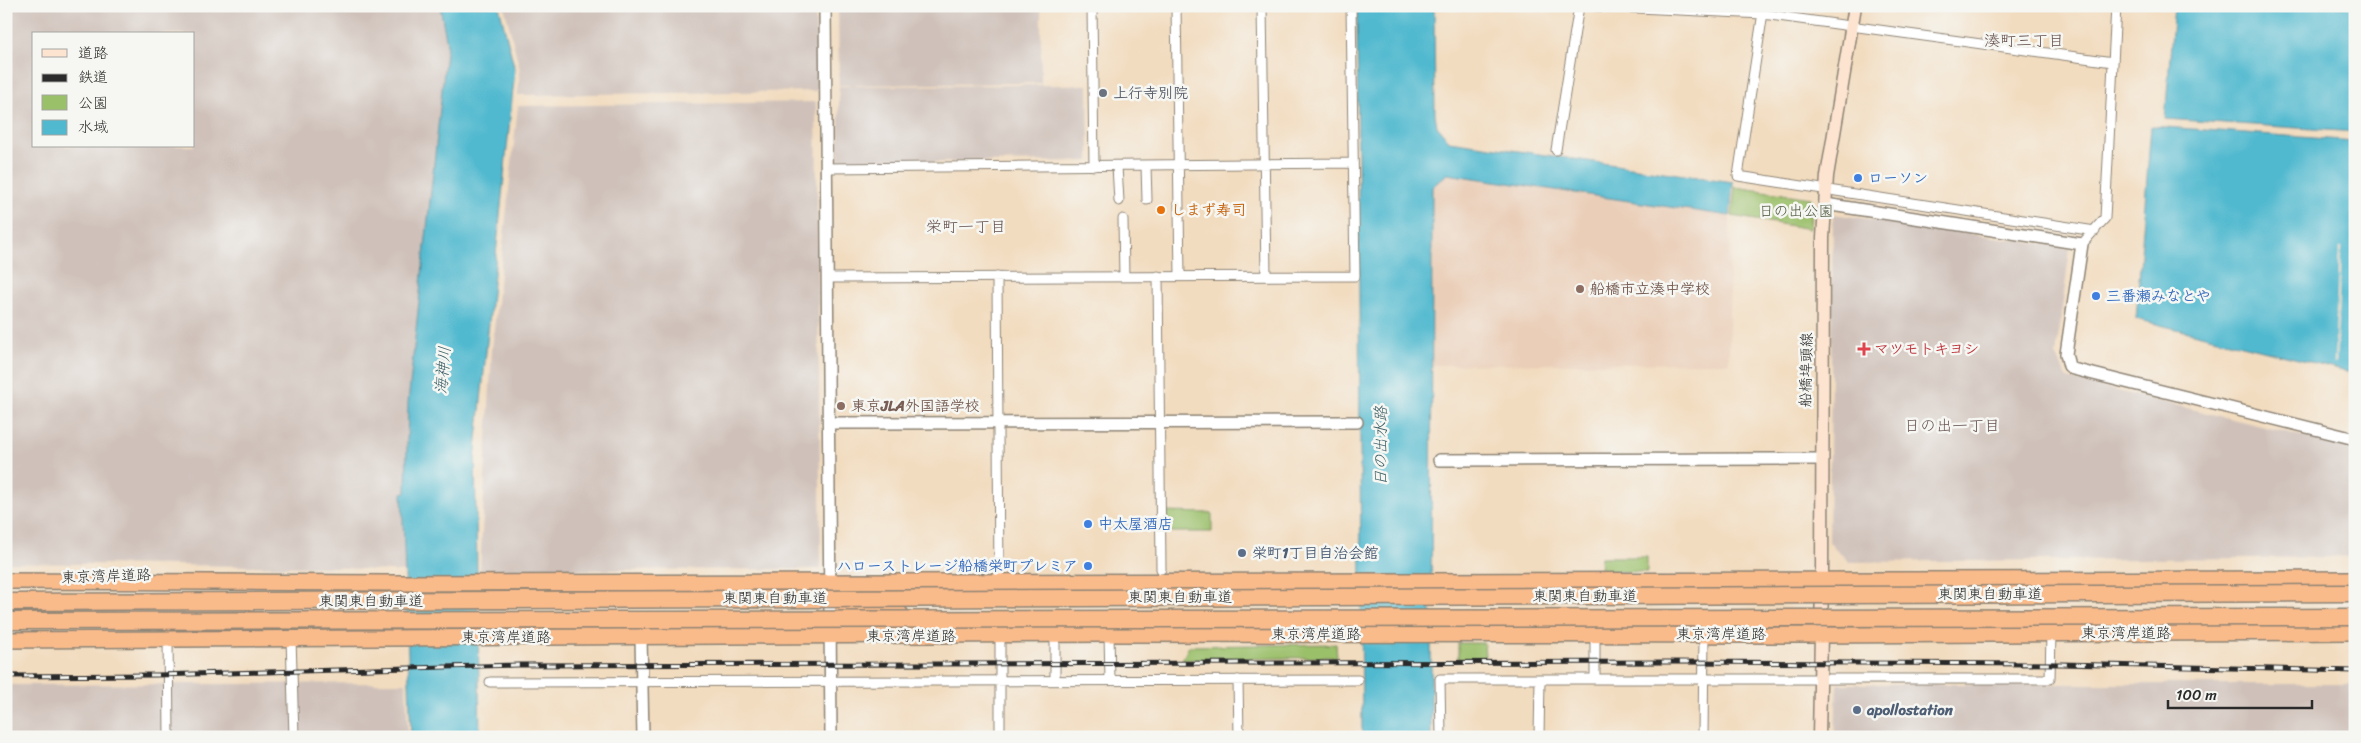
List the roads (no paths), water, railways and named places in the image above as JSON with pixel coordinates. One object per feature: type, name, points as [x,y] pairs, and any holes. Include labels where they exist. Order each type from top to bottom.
[{"type":"highway","name":"東京湾岸道路","points":[[6,581],[127,574],[297,575],[367,578],[385,583]]},
{"type":"highway","name":"東京湾岸道路","points":[[6,581],[385,583],[1705,580],[2049,582],[2355,579]]},
{"type":"highway","points":[[652,582],[668,591],[700,596],[704,608],[710,612],[807,613],[816,616],[831,636]]},
{"type":"highway","points":[[830,582],[837,600],[844,607],[895,608],[912,627],[972,630],[978,635]]},
{"type":"highway","name":"東関東自動車道","points":[[6,602],[2355,594]]},
{"type":"highway","name":"東関東自動車道","points":[[6,622],[2355,617]]},
{"type":"highway","name":"東京湾岸道路","points":[[6,628],[263,634],[284,638]]},
{"type":"highway","name":"東京湾岸道路","points":[[6,640],[1109,634],[1595,635],[2355,632]]},
{"type":"main road","name":"船橋埠頭線","points":[[1819,737],[1825,204],[1855,6]]},
{"type":"street","points":[[826,6],[831,737]]},
{"type":"street","points":[[1092,6],[1094,166]]},
{"type":"street","points":[[1176,6],[1180,276]]},
{"type":"street","points":[[1262,6],[1266,276]]},
{"type":"street","points":[[828,278],[1355,276],[1351,6]]},
{"type":"street","points":[[1556,150],[1579,6]]},
{"type":"street","points":[[1596,6],[1764,10],[1977,45],[2113,62]]},
{"type":"street","points":[[2116,6],[2105,218],[2082,244],[2066,354],[2069,366],[2073,369],[2355,439]]},
{"type":"street","points":[[1764,10],[1738,176],[2010,216],[2095,231]]},
{"type":"street","points":[[827,168],[1353,163]]},
{"type":"street","points":[[1117,166],[1119,201]]},
{"type":"street","points":[[1146,166],[1146,200]]},
{"type":"street","points":[[1825,204],[2082,244]]},
{"type":"street","points":[[1122,219],[1124,277]]},
{"type":"street","points":[[1158,276],[1161,422],[1161,569]]},
{"type":"street","points":[[997,277],[999,582]]},
{"type":"street","points":[[829,423],[1357,422]]},
{"type":"street","points":[[1439,460],[1821,458]]},
{"type":"street","points":[[1441,737],[1440,679],[2050,679],[2051,633]]},
{"type":"street","points":[[1109,634],[1110,680]]},
{"type":"street","points":[[1703,737],[1704,634]]},
{"type":"street","points":[[1000,635],[1000,737]]},
{"type":"street","points":[[1055,635],[1055,680]]},
{"type":"street","points":[[1595,635],[1595,679]]},
{"type":"street","points":[[284,638],[294,737]]},
{"type":"street","points":[[641,638],[642,737]]},
{"type":"street","points":[[168,639],[169,737]]},
{"type":"street","points":[[1539,737],[1540,679]]},
{"type":"street","points":[[1238,680],[1239,737]]},
{"type":"street","points":[[490,682],[1358,680]]},
{"type":"water","name":"海神川","points":[[440,6],[499,6],[515,70],[475,459],[480,737],[411,737],[402,493],[406,492],[408,403],[447,44]]},
{"type":"water","name":"日の出水路","points":[[1357,6],[1434,6],[1435,114],[1437,126],[1449,141],[1733,182],[1730,216],[1447,174],[1432,187],[1431,737],[1362,737]]},
{"type":"water","points":[[2174,6],[2355,6],[2355,132],[2165,119]]},
{"type":"water","points":[[2151,126],[2355,141],[2355,373],[2136,319]]},
{"type":"railway","points":[[6,676],[157,675],[517,665],[1668,662],[2061,664],[2355,671]]},
{"type":"place","name":"上行寺別院","points":[[1103,93]]},
{"type":"place","name":"ローソン","points":[[1858,178]]},
{"type":"place","name":"しまず寿司","points":[[1161,210]]},
{"type":"place","name":"船橋市立湊中学校","points":[[1580,289]]},
{"type":"place","name":"三番瀬みなとや","points":[[2096,296]]},
{"type":"place","name":"マツモトキヨシ","points":[[1864,349]]},
{"type":"place","name":"東京JLA外国語学校","points":[[841,406]]},
{"type":"place","name":"中太屋酒店","points":[[1088,524]]},
{"type":"place","name":"栄町1丁目自治会館","points":[[1242,553]]},
{"type":"place","name":"ハローストレージ船橋栄町プレミア","points":[[1088,566]]},
{"type":"place","name":"apollostation","points":[[1857,710]]},
{"type":"district","name":"湊町三丁目","points":[[2024,40]]},
{"type":"district","name":"栄町一丁目","points":[[966,226]]},
{"type":"district","name":"日の出一丁目","points":[[1952,425]]},
{"type":"park label","name":"日の出公園","points":[[1796,211]]}]
